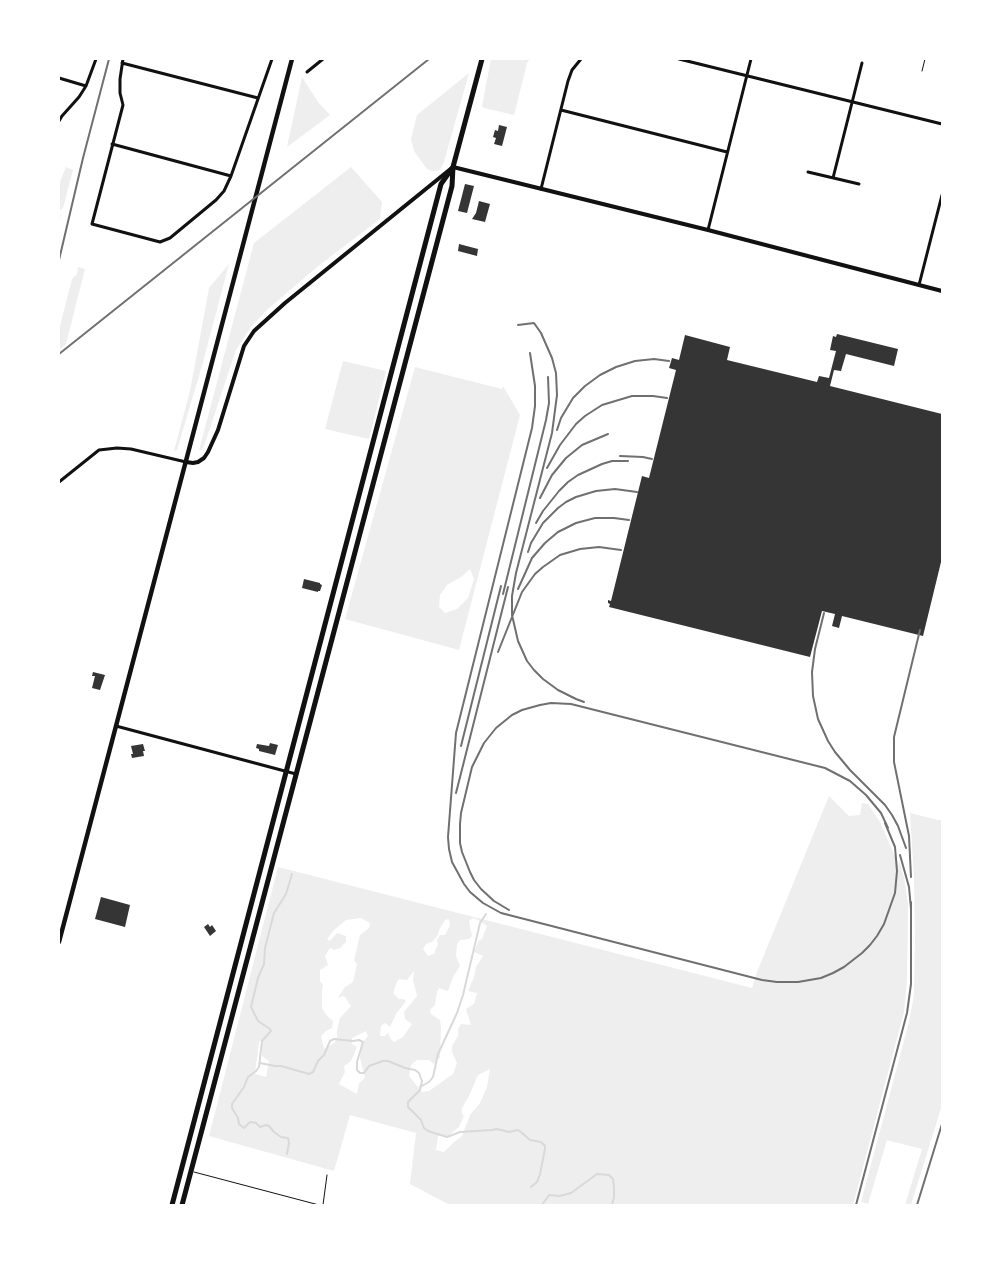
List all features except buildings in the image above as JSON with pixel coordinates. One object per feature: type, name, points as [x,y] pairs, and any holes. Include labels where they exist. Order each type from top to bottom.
[{"type":"main road","points":[[59,942],[292,59]]},
{"type":"main road","points":[[182,1205],[384,448],[452,186],[453,167],[482,59]]},
{"type":"main road","points":[[172,1205],[441,184],[453,167]]},
{"type":"main road","points":[[412,296],[422,298]]},
{"type":"main road","points":[[373,444],[384,448]]},
{"type":"main road","points":[[312,671],[323,673]]},
{"type":"main road","points":[[208,1066],[218,1068]]},
{"type":"street","points":[[59,121],[86,86],[96,59]]},
{"type":"street","points":[[258,98],[123,61],[120,78],[120,93],[123,105],[92,224],[157,241],[164,241],[216,200],[224,191],[230,176],[258,98],[272,59]]},
{"type":"street","points":[[307,72],[323,59]]},
{"type":"street","points":[[541,189],[568,81],[572,70],[581,59]]},
{"type":"street","points":[[680,59],[942,124]]},
{"type":"street","points":[[708,230],[751,59]]},
{"type":"street","points":[[833,178],[862,63]]},
{"type":"street","points":[[59,78],[86,86]]},
{"type":"street","points":[[560,110],[727,152]]},
{"type":"street","points":[[112,144],[230,176]]},
{"type":"street","points":[[59,482],[99,450],[131,449],[186,462],[198,462],[206,455],[218,430],[241,354],[248,338],[285,304],[453,167],[708,230],[942,291]]},
{"type":"street","points":[[808,172],[859,184]]},
{"type":"street","points":[[919,285],[941,205],[942,195]]},
{"type":"street","points":[[116,726],[296,774]]},
{"type":"lane","points":[[922,71],[925,59]]},
{"type":"lane","points":[[181,1169],[318,1205]]},
{"type":"lane","points":[[323,1205],[327,1175]]},
{"type":"shaded area","points":[[491,59],[530,59],[527,63],[514,115],[482,106]]},
{"type":"shaded area","points":[[469,73],[444,162],[440,170],[433,171],[427,169],[414,151],[411,139],[417,115]]},
{"type":"shaded area","points":[[302,77],[318,102],[330,115],[287,147]]},
{"type":"shaded area","points":[[66,167],[73,170],[63,208],[59,212],[59,184]]},
{"type":"shaded area","points":[[351,167],[382,202],[380,219],[317,267],[268,309],[251,327],[236,350],[204,446],[202,450],[199,450],[254,243]]},
{"type":"shaded area","points":[[229,264],[202,366],[177,450],[174,451],[190,391],[209,288]]},
{"type":"shaded area","points":[[78,267],[85,269],[66,344],[59,350],[59,330],[72,279],[77,274]]},
{"type":"shaded area","points":[[343,361],[386,371],[369,439],[325,429]]},
{"type":"shaded area","points":[[415,367],[502,389],[503,386],[520,415],[459,650],[345,619]],"holes":[[[470,569],[474,579],[468,598],[457,609],[445,613],[439,607],[440,595],[447,585]]]},
{"type":"shaded area","points":[[829,796],[849,816],[860,815],[862,803],[868,804],[880,822],[899,866],[899,860],[904,878],[908,904],[907,979],[904,1012],[853,1205],[450,1205],[410,1184],[416,1133],[350,1115],[334,1171],[209,1136],[278,867],[752,988]],"holes":[[[361,918],[370,923],[369,928],[360,935],[354,960],[357,964],[353,982],[345,987],[338,998],[345,997],[351,1006],[340,1018],[337,1038],[334,1043],[324,1049],[321,1036],[332,1028],[333,1021],[322,1008],[323,985],[320,981],[320,970],[328,965],[325,956],[330,948],[334,950],[340,948],[346,942],[346,936],[337,933],[330,941],[327,939],[346,920]],[[473,918],[487,926],[474,952],[483,956],[476,967],[468,991],[477,993],[474,1004],[466,1009],[471,1025],[461,1024],[458,1029],[458,1036],[452,1046],[452,1052],[457,1063],[453,1074],[429,1091],[422,1092],[409,1076],[411,1065],[417,1060],[429,1060],[434,1064],[440,1057],[440,1020],[431,1014],[430,1010],[435,1005],[439,988],[448,991],[453,977],[460,966],[456,956],[457,944],[460,940],[469,939],[472,936],[469,921]],[[449,919],[450,925],[445,935],[440,935],[437,940],[438,944],[434,954],[428,956],[423,949],[426,944],[432,942],[438,935],[445,920]],[[414,971],[413,980],[417,996],[404,1012],[405,1019],[412,1024],[403,1037],[394,1042],[388,1033],[385,1036],[380,1036],[381,1026],[385,1023],[390,1027],[396,1014],[406,1001],[399,999],[393,993],[399,979],[407,980]],[[366,1031],[368,1036],[361,1044],[360,1058],[365,1078],[359,1083],[357,1094],[339,1084],[345,1072],[344,1066],[351,1061],[357,1047],[352,1044],[352,1038]],[[262,1040],[262,1056],[269,1061],[266,1077],[255,1074],[259,1042]],[[490,1069],[487,1087],[480,1103],[470,1115],[462,1136],[444,1152],[436,1150],[438,1136],[447,1137],[459,1127],[464,1116],[462,1108],[478,1075]]]},
{"type":"shaded area","points":[[910,813],[938,820],[942,819],[942,1105],[911,1205],[905,1205],[922,1149],[887,1140],[868,1204],[861,1202],[909,1022],[914,995],[914,878]]},
{"type":"waterway","points":[[287,1154],[288,1138],[281,1137],[266,1125],[260,1127],[256,1123],[251,1122],[244,1128],[239,1124],[232,1104],[244,1087],[248,1077],[259,1067],[262,1041],[271,1031],[258,1021],[251,1007],[258,978],[264,964],[265,948],[274,913],[286,894],[292,874]]},
{"type":"waterway","points":[[420,1087],[429,1082],[433,1077],[438,1054],[463,995],[480,923],[486,914]]},
{"type":"waterway","points":[[260,1063],[281,1066],[309,1074],[313,1072],[318,1061],[324,1055],[330,1041],[334,1039],[359,1040],[363,1042],[357,1062],[357,1070],[360,1073],[364,1073],[369,1066],[383,1061],[388,1061],[419,1073],[422,1081],[420,1090],[408,1102],[408,1107],[421,1120],[424,1128],[428,1131],[447,1137],[460,1132],[497,1129],[509,1132],[518,1130],[530,1140],[541,1142],[545,1149],[540,1174],[537,1182],[531,1187]]},
{"type":"waterway","points":[[542,1205],[549,1195],[560,1196],[571,1193],[597,1174],[609,1175],[613,1179],[614,1197],[612,1205]]},
{"type":"railway","points":[[59,260],[109,59]]},
{"type":"railway","points":[[59,354],[429,59]]},
{"type":"railway","points":[[518,325],[534,323],[541,333],[552,358],[556,373],[557,395],[552,433],[516,573],[512,596],[512,615],[518,641],[527,661],[534,670],[558,690],[584,702]]},
{"type":"railway","points":[[530,353],[535,386],[532,428],[456,733],[448,837],[449,849],[452,862],[470,892],[483,903],[501,913],[762,980],[798,982],[821,978],[844,967],[870,945],[884,924],[895,893],[897,871],[895,847],[885,823]]},
{"type":"railway","points":[[557,430],[561,418],[573,398],[600,375],[635,361],[654,359],[669,361]]},
{"type":"railway","points":[[503,594],[546,420],[549,403],[548,377]]},
{"type":"railway","points":[[547,468],[560,445],[576,424],[602,405],[632,396],[667,398]]},
{"type":"railway","points":[[540,498],[552,475],[566,458],[582,445],[608,434]]},
{"type":"railway","points":[[620,456],[652,459]]},
{"type":"railway","points":[[536,523],[559,491],[578,475],[612,461],[628,461]]},
{"type":"railway","points":[[528,552],[543,523],[566,502],[596,491],[615,489],[637,492]]},
{"type":"railway","points":[[518,589],[532,558],[558,532],[576,523],[595,518],[629,520]]},
{"type":"railway","points":[[498,652],[522,592],[535,574],[543,567],[560,555],[580,549],[599,547],[621,550]]},
{"type":"railway","points":[[461,746],[501,586]]},
{"type":"railway","points":[[456,793],[508,587]]},
{"type":"railway","points":[[824,613],[815,649],[812,672],[813,696],[818,719],[835,752],[885,805],[892,815],[906,848]]},
{"type":"railway","points":[[911,877],[909,836],[894,762],[894,737],[920,630]]},
{"type":"railway","points":[[509,910],[494,901],[481,889],[470,872],[460,843],[461,813],[472,767],[484,743],[496,728],[512,715],[540,705],[551,703],[571,704],[825,768],[850,781],[866,795],[881,813],[888,828]]},
{"type":"railway","points":[[900,855],[909,887],[911,909]]},
{"type":"railway","points":[[856,1205],[907,1013],[911,984],[911,902]]},
{"type":"railway","points":[[917,1205],[942,1124]]}]
